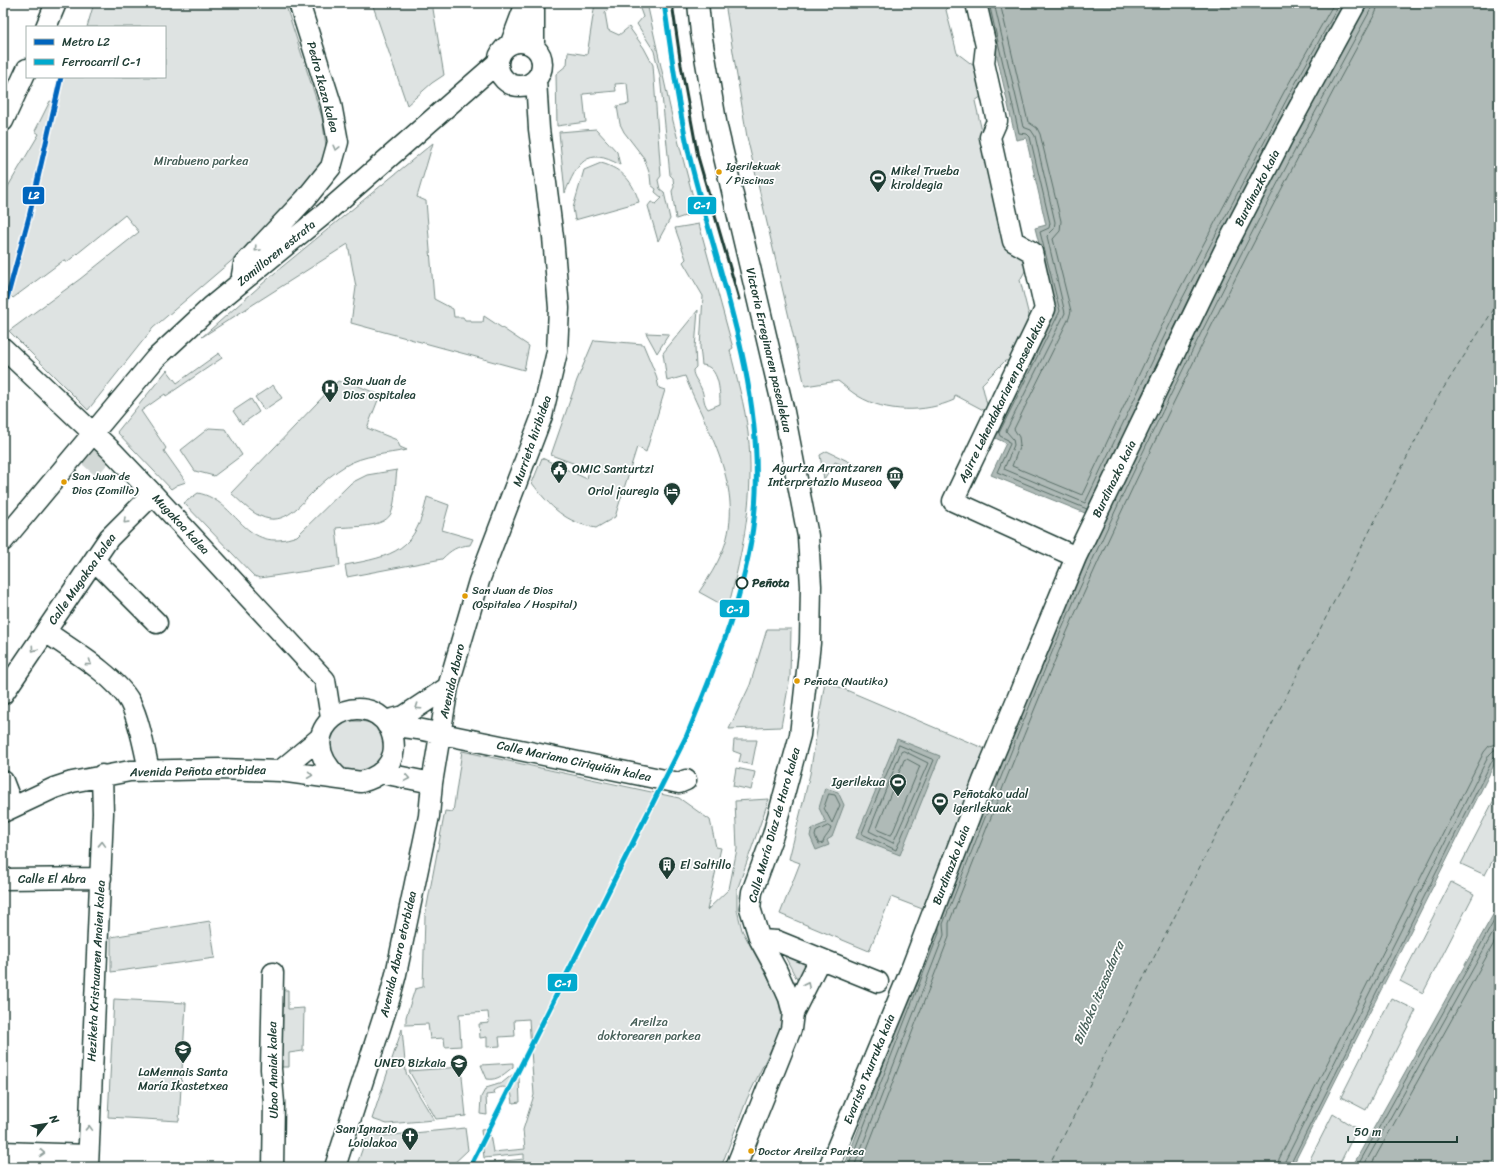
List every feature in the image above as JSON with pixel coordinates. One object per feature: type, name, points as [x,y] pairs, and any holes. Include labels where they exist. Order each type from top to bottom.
[{"type":"street","points":[[46,26],[56,3]]},
{"type":"street","name":"Pedro Ikaza kalea","points":[[241,281],[244,264],[306,198],[331,167],[338,142],[331,104],[299,3]]},
{"type":"street","points":[[511,84],[499,70],[497,63],[501,51],[511,43],[526,3]]},
{"type":"street","points":[[472,85],[511,84],[523,86],[536,79],[540,73],[541,59],[534,47],[534,3]]},
{"type":"street","name":"Victoria Erreginaren pasealekua","points":[[698,3],[701,33],[717,127],[784,412],[808,536],[811,586],[810,643],[803,700]]},
{"type":"street","name":"Agirre Lehendakariaren pasealekua","points":[[976,3],[986,46],[984,64],[997,121],[990,137],[1013,241],[1032,252],[1045,309],[953,501],[1076,557]]},
{"type":"street","name":"Burdinazko kaia","points":[[910,972],[983,781],[1076,557],[1224,251],[1286,131],[1356,3]]},
{"type":"street","points":[[511,43],[523,42],[534,47]]},
{"type":"street","name":"Zomilloren estrata","points":[[3,541],[156,359],[241,281],[323,215],[497,63]]},
{"type":"street","points":[[4,117],[26,71]]},
{"type":"street","name":"Murrieta hiribidea","points":[[479,581],[542,416],[557,352],[559,308],[553,237],[539,128],[536,79]]},
{"type":"street","name":"Murrieta hiribidea","points":[[511,84],[526,100],[539,128]]},
{"type":"street","name":"Mugakoa kalea","points":[[3,348],[93,433],[153,494],[325,680],[332,718]]},
{"type":"street","name":"Calle Mugakoa kalea","points":[[3,694],[95,561],[109,538],[153,494]]},
{"type":"street","points":[[95,561],[157,623]]},
{"type":"street","name":"Avenida Abaro","points":[[432,782],[448,687],[479,581]]},
{"type":"street","name":"Calle Mugakoa kalea","points":[[46,632],[119,686],[130,702],[137,722],[149,770]]},
{"type":"street","points":[[386,723],[404,716],[448,687]]},
{"type":"street","name":"Calle María Díaz de Haro kalea","points":[[793,1013],[789,998],[776,969],[760,940],[750,908],[752,892],[773,835],[800,735],[803,700]]},
{"type":"street","points":[[280,771],[321,737],[332,718],[343,711],[365,710],[376,714],[386,723],[394,742],[393,753],[389,764],[382,773],[372,779],[361,782],[340,779],[323,761],[320,749],[321,737]]},
{"type":"street","name":"Calle Mariano Ciriquiáin kalea","points":[[386,723],[679,783],[686,780]]},
{"type":"street","name":"Avenida Peñota etorbidea","points":[[8,810],[54,788],[102,775],[149,770],[219,769],[280,771],[340,779]]},
{"type":"street","points":[[382,773],[432,782]]},
{"type":"street","name":"Heziketa Kristauaren Anaien kalea","points":[[88,1161],[101,878],[103,813],[102,775]]},
{"type":"street","points":[[3,781],[8,810]]},
{"type":"street","name":"Avenida Abaro etorbidea","points":[[335,1167],[390,997],[429,816],[432,782]]},
{"type":"street","name":"Calle El Abra","points":[[3,879],[101,878]]},
{"type":"street","points":[[760,940],[773,940],[878,982]]},
{"type":"street","points":[[736,1167],[791,1029],[793,1013],[817,965],[814,957]]},
{"type":"street","name":"Evaristo Txurruka kaia","points":[[829,1167],[910,972]]},
{"type":"street","name":"Ubao Anaiak kalea","points":[[273,973],[271,1069],[274,1103],[273,1167]]},
{"type":"street","points":[[3,1152],[88,1161]]},
{"type":"green space","name":"Mirabueno parkea","points":[[94,3],[285,3],[322,117],[326,146],[323,160],[308,182],[236,257],[153,328],[88,410],[9,331],[80,279],[139,232],[125,215],[67,262],[64,260],[13,298],[3,288],[3,195],[39,134],[35,131],[50,101],[55,102],[65,78],[166,78],[166,26],[87,26]]},
{"type":"green space","points":[[372,3],[432,3],[444,75],[432,83],[407,105]]},
{"type":"green space","points":[[595,3],[613,3],[605,13],[608,30],[619,35],[629,27],[644,48],[653,65],[661,176],[658,180],[660,189],[664,192],[670,219],[658,241],[648,206],[651,202],[656,204],[662,198],[655,192],[656,189],[651,185],[650,175],[644,158],[624,132],[620,124],[617,106],[629,104],[627,83],[615,84],[616,91],[583,94],[586,122],[557,126],[556,74],[567,65],[568,52],[587,55]]},
{"type":"green space","points":[[631,3],[647,3],[673,121],[697,212],[676,219],[672,191],[674,187],[673,178],[670,175],[660,76],[654,51],[637,24],[643,17],[639,6]]},
{"type":"green space","name":"Mikel Trueba kiroldegia","points":[[725,3],[953,3],[946,10],[957,53],[978,69],[985,94],[975,101],[1009,248],[1027,257],[1029,264],[1020,280],[1031,324],[1014,360],[1005,361],[982,384],[989,413],[955,395],[954,400],[943,404],[918,409],[906,409],[881,406],[869,402],[855,394],[838,381],[805,386],[747,137]]},
{"type":"green space","points":[[596,129],[617,152],[620,165],[599,157],[591,158],[585,161],[574,173],[565,193],[559,132]]},
{"type":"green space","points":[[433,143],[417,197],[426,201],[434,299],[453,309],[454,317],[463,317],[465,320],[470,320],[471,322],[483,322],[484,316],[529,346],[524,370],[351,323],[356,287],[348,244],[202,337],[277,271]]},
{"type":"green space","points":[[601,163],[615,169],[626,177],[634,188],[639,202],[575,220],[573,208],[584,170]]},
{"type":"green space","points":[[699,224],[733,348],[730,350],[745,412],[750,456],[749,500],[743,543],[728,608],[699,592],[721,556],[729,527],[730,505],[727,482],[713,439],[685,376],[667,381],[663,353],[698,310],[695,348],[696,367],[693,372],[700,386],[708,409],[720,404],[719,386],[715,374],[708,366],[702,365],[700,347],[703,296],[683,262],[686,259],[675,228]]},
{"type":"green space","points":[[646,333],[669,334],[657,353]]},
{"type":"green space","points":[[594,340],[643,344],[656,375],[659,388],[665,390],[646,452],[637,447],[615,517],[596,528],[567,518],[552,507],[532,483],[542,458],[587,479],[589,469],[551,455],[577,380]]},
{"type":"green space","points":[[219,353],[222,358],[141,411],[166,448],[164,451],[186,482],[171,489],[117,432],[167,370],[177,383]]},
{"type":"green space","points":[[344,380],[380,395],[367,428],[397,440],[400,447],[407,450],[375,455],[352,462],[326,480],[292,512],[277,519],[269,519],[260,516],[245,506],[231,493],[338,381],[343,383]]},
{"type":"green space","points":[[273,385],[282,398],[264,410],[255,397]]},
{"type":"green space","points":[[251,399],[259,412],[242,424],[233,411]]},
{"type":"green space","points":[[209,428],[225,429],[242,455],[214,476],[195,471],[181,450]]},
{"type":"green space","points":[[827,451],[860,467],[858,471],[835,462],[824,479],[820,455]]},
{"type":"green space","points":[[397,470],[394,501],[389,517],[376,524],[368,526],[336,528],[340,566],[260,578],[254,576],[184,503],[198,493],[212,498],[253,533],[265,538],[279,540],[297,536],[351,483],[367,475]]},
{"type":"green space","points":[[427,497],[449,505],[442,530],[473,539],[470,545],[461,546],[454,549],[442,559],[347,577],[345,565],[390,554],[409,540],[422,515]]},
{"type":"green space","points":[[767,629],[791,629],[790,677],[781,727],[729,729],[750,685]]},
{"type":"green space","name":"Peñotako udal igerilekuak","points":[[825,681],[990,751],[925,910],[891,897],[869,951],[780,914],[800,863],[789,859],[810,774]],"holes":[[[827,823],[827,840],[812,829]]]},
{"type":"green space","points":[[346,721],[365,722],[378,728],[386,739],[381,763],[368,769],[355,771],[342,768],[330,761],[329,733]]},
{"type":"green space","points":[[734,740],[757,740],[752,765],[739,762],[741,754],[733,751]]},
{"type":"green space","name":"Areilza doktorearen parkea","points":[[462,751],[679,798],[710,820],[716,847],[721,848],[707,910],[729,889],[737,849],[735,801],[769,799],[737,890],[737,910],[742,930],[778,997],[783,1024],[747,1099],[721,1167],[475,1167],[486,1163],[524,1159],[524,1154],[484,1158],[481,1130],[489,1129],[493,1152],[525,1149],[523,1130],[534,1095],[529,1019],[514,1020],[515,1036],[499,1037],[500,1046],[487,1047],[487,1037],[480,1038],[479,1024],[489,1023],[488,1012],[459,1014],[461,1046],[445,1047],[444,1038],[430,1039],[428,1024],[406,1025],[406,1017],[415,989],[423,987],[425,916],[445,811],[453,812]]},
{"type":"green space","points":[[736,768],[755,772],[751,790],[733,786]]},
{"type":"green space","points":[[1499,790],[1499,848],[1485,875],[1461,864]]},
{"type":"green space","points":[[1451,882],[1474,894],[1423,993],[1400,981]]},
{"type":"green space","points":[[210,921],[215,958],[111,972],[111,937]]},
{"type":"green space","points":[[782,951],[809,961],[800,985]]},
{"type":"green space","points":[[279,990],[288,990],[288,1009],[304,1008],[303,1051],[289,1053],[289,1067],[277,1067]]},
{"type":"green space","points":[[1391,998],[1416,1010],[1366,1110],[1341,1097]]},
{"type":"green space","points":[[114,999],[186,1003],[179,1121],[108,1117]]},
{"type":"green space","points":[[402,1029],[406,1073],[434,1120],[387,1124],[372,1119]]},
{"type":"green space","points":[[513,1063],[513,1067],[495,1079],[487,1079],[481,1065]]},
{"type":"green space","points":[[461,1067],[466,1116],[436,1119],[409,1071]]},
{"type":"green space","points":[[513,1074],[514,1077],[519,1077],[520,1102],[513,1103],[511,1090],[505,1087],[500,1087],[494,1091],[495,1094],[486,1095],[487,1115],[480,1114],[481,1097],[486,1088],[502,1083]]},
{"type":"green space","points":[[1333,1114],[1357,1129],[1338,1167],[1306,1167]]},
{"type":"green space","points":[[465,1128],[468,1150],[450,1167],[356,1167],[368,1133],[383,1136]]},
{"type":"water","points":[[985,3],[1350,3],[1090,515],[991,475],[1006,443],[993,437],[1056,311],[1035,228],[1046,225],[1026,138],[1016,140]]},
{"type":"water","name":"Bilboko itsasadarra","points":[[1364,3],[1499,3],[1499,755],[1292,1167],[844,1167],[915,983],[931,929],[1090,544],[1215,284]]},
{"type":"water","name":"Igerilekua","points":[[897,739],[940,756],[900,855],[856,838]]},
{"type":"water","points":[[825,788],[838,792],[844,805],[832,837],[827,840],[829,845],[816,850],[810,836],[812,829],[826,823],[819,808]]},
{"type":"water","points":[[1499,904],[1499,1167],[1352,1167]]},
{"type":"ferry route","points":[[1048,1167],[1436,400],[1499,301]]},
{"type":"tunnel","points":[[88,456],[111,476]]},
{"type":"railway","points":[[672,3],[681,65],[698,157],[739,299]]},
{"type":"metro line","name":"L2","points":[[3,313],[29,217],[61,78]]},
{"type":"rail line","name":"C-1","points":[[470,1167],[687,735],[722,647],[741,586],[748,555],[756,492],[756,450],[752,409],[736,328],[687,147],[664,3]]},
{"type":"place","name":"Igerilekuak / Piscinas","points":[[719,172]]},
{"type":"place","name":"Mikel Trueba kiroldegia","points":[[878,193]]},
{"type":"place","name":"San Juan de Dios ospitalea","points":[[330,403]]},
{"type":"place","name":"San Juan de Dios (Zomillo)","points":[[64,482]]},
{"type":"place","name":"OMIC Santurtzi","points":[[559,484]]},
{"type":"place","name":"Agurtza Arrantzaren Interpretazio Museoa","points":[[895,490]]},
{"type":"place","name":"Oriol jauregia","points":[[672,506]]},
{"type":"place","name":"Peñota","points":[[742,583]]},
{"type":"place","name":"San Juan de Dios (Ospitalea / Hospital)","points":[[465,596]]},
{"type":"place","name":"Peñota (Nautika)","points":[[797,681]]},
{"type":"place","name":"Igerilekua","points":[[898,797]]},
{"type":"place","name":"Peñotako udal igerilekuak","points":[[940,816]]},
{"type":"place","name":"El Saltillo","points":[[667,880]]},
{"type":"place","name":"LaMennais Santa María Ikastetxea","points":[[183,1064]]},
{"type":"place","name":"UNED Bizkaia","points":[[459,1078]]},
{"type":"place","name":"San Ignazio Loiolakoa","points":[[410,1151]]},
{"type":"place","name":"Doctor Areilza Parkea","points":[[751,1151]]}]
